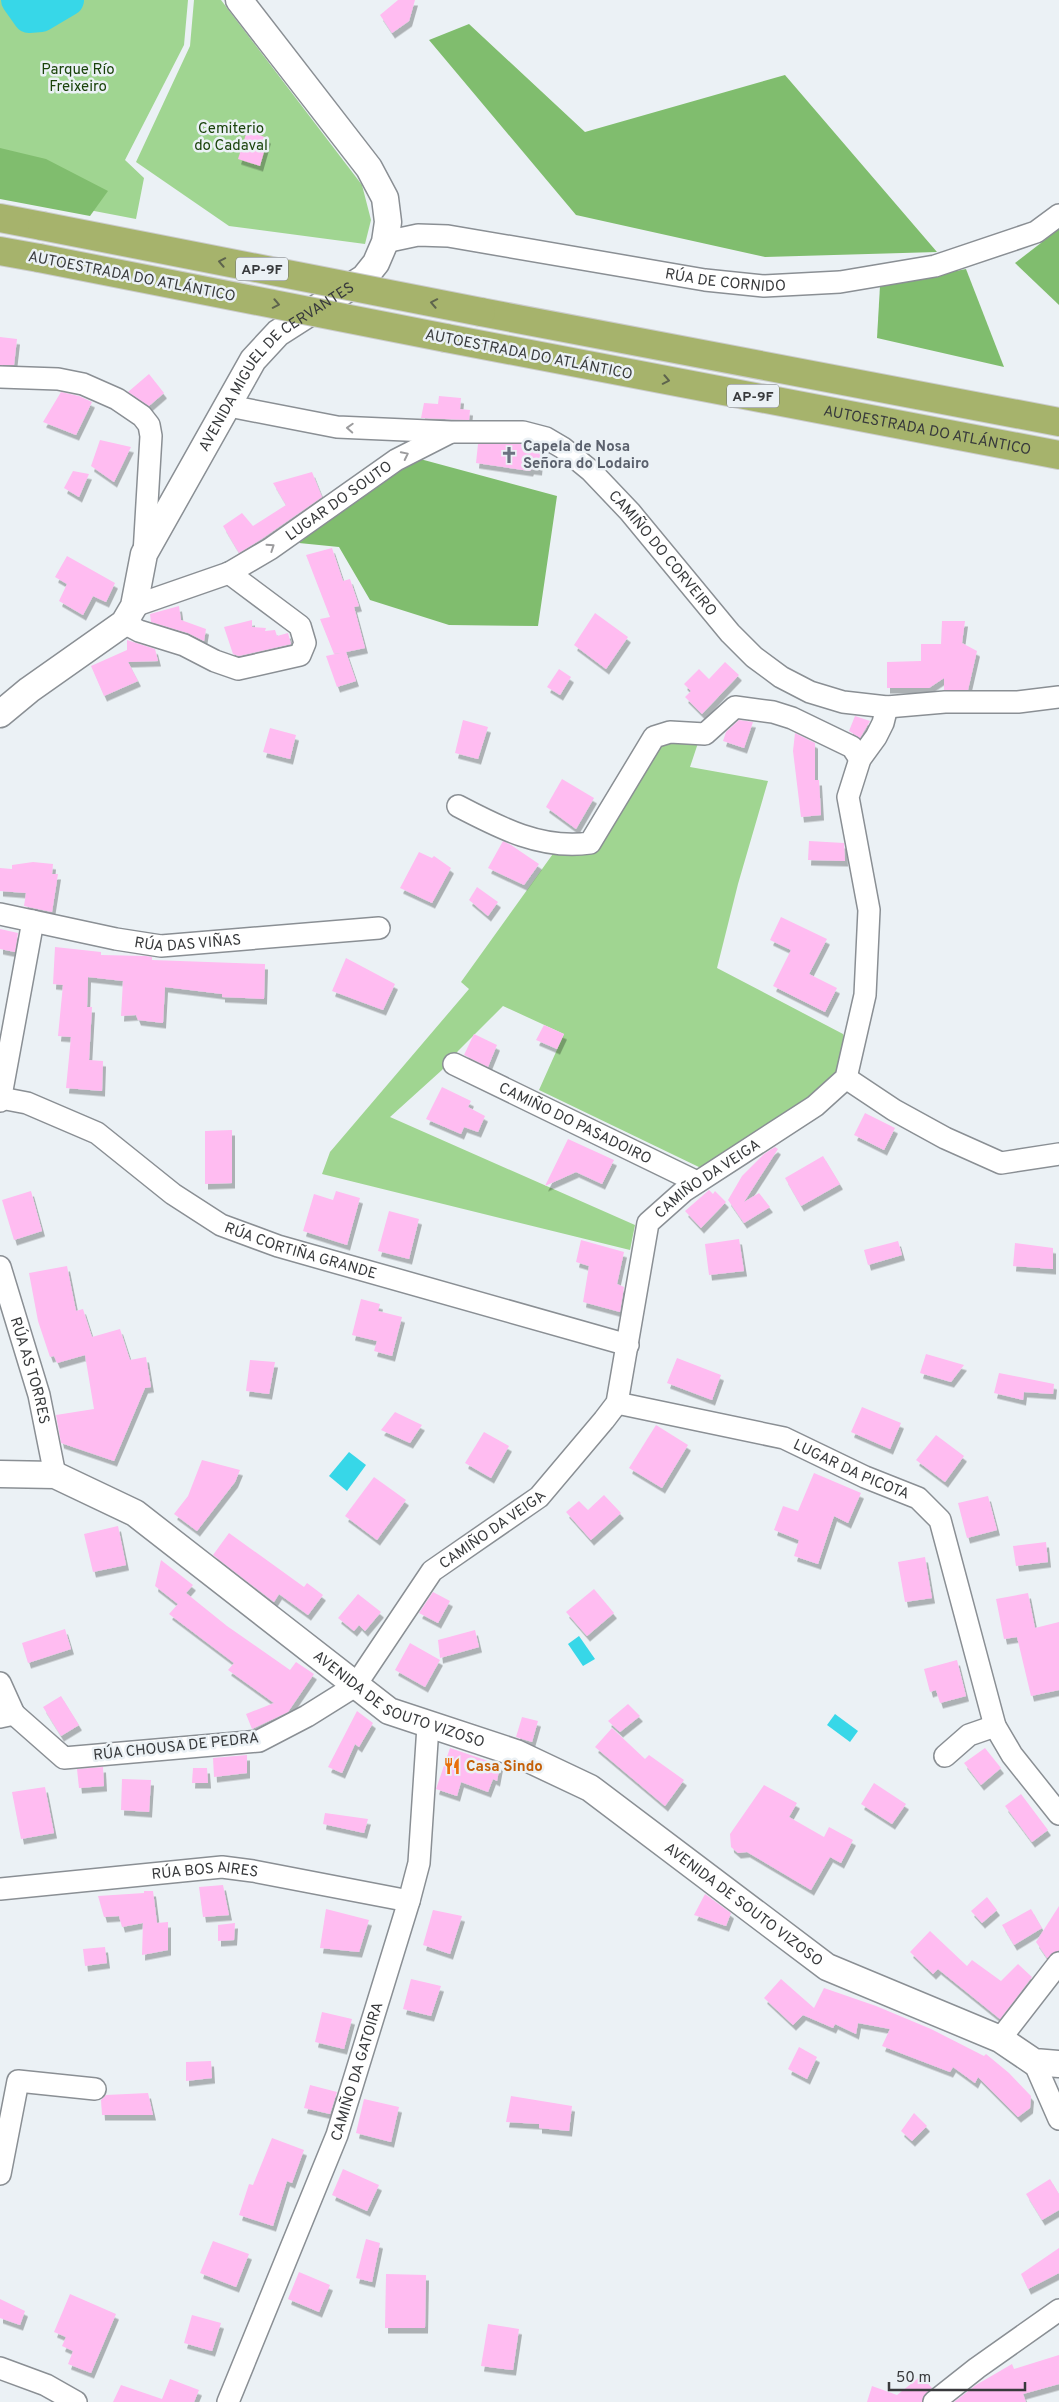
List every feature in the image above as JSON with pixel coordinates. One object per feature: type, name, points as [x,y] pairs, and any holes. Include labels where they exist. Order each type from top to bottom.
[{"type":"highway","name":"AUTOESTRADA DO ATLÁNTICO","points":[[0,218],[1059,422]]},
{"type":"highway","name":"AUTOESTRADA DO ATLÁNTICO","points":[[0,251],[1059,455]]},
{"type":"highway","points":[[520,318],[1059,408]]},
{"type":"highway","points":[[737,393],[1059,469]]},
{"type":"street","name":"AVENIDA MIGUEL DE CERVANTES","points":[[129,615],[144,554],[229,406],[253,360],[278,333],[364,278],[376,263],[385,242],[388,222],[385,198],[369,168],[239,0]]},
{"type":"street","name":"RÚA DE CORNIDO","points":[[385,242],[418,235],[448,236],[705,280],[764,286],[840,282],[935,266],[1036,232],[1059,215]]},
{"type":"street","points":[[0,377],[72,380],[117,398],[142,416],[149,425],[151,436],[144,554]]},
{"type":"street","name":"CAMIÑO DO CORVEIRO","points":[[229,406],[337,427],[451,432],[523,432],[546,438],[563,448],[590,471],[630,512],[730,633],[754,658],[781,677],[810,692],[843,702],[887,707],[945,702],[1018,702],[1059,697]]},
{"type":"street","name":"LUGAR DO SOUTO","points":[[129,615],[230,573],[270,549],[396,460],[451,432]]},
{"type":"street","points":[[0,714],[129,615],[139,631],[184,645],[215,661],[238,669],[300,655],[305,644],[300,626],[230,573]]},
{"type":"street","points":[[458,806],[502,829],[542,842],[573,845],[590,843],[654,737],[670,732],[705,734],[736,707],[773,712],[792,718],[852,747],[860,759]]},
{"type":"street","points":[[887,707],[883,723],[876,737],[860,759],[848,797],[868,910],[865,995],[846,1078],[894,1110],[945,1138],[1001,1163],[1059,1154]]},
{"type":"street","name":"RÚA DAS VIÑAS","points":[[0,914],[116,939],[161,946],[379,928]]},
{"type":"street","points":[[0,1100],[34,921]]},
{"type":"street","name":"CAMIÑO DO PASADOIRO","points":[[454,1064],[697,1182]]},
{"type":"street","name":"CAMIÑO DA VEIGA","points":[[355,1686],[432,1570],[539,1497],[617,1403],[648,1223],[697,1182],[815,1106],[846,1078]]},
{"type":"street","name":"RÚA CORTIÑA GRANDE","points":[[0,1100],[27,1103],[97,1133],[173,1194],[221,1225],[278,1246],[628,1345]]},
{"type":"street","name":"RÚA AS TORRES","points":[[0,1267],[39,1395],[55,1475]]},
{"type":"street","name":"LUGAR DA PICOTA","points":[[617,1403],[784,1438],[865,1477],[918,1498],[940,1520],[995,1726],[1012,1755],[1059,1814]]},
{"type":"street","name":"AVENIDA DE SOUTO VIZOSO","points":[[0,1474],[55,1475],[135,1513],[389,1711],[428,1726],[516,1753],[590,1788],[826,1967],[1000,2039],[1047,2063]]},
{"type":"street","points":[[0,1683],[7,1715]]},
{"type":"street","name":"RÚA CHOUSA DE PEDRA","points":[[7,1715],[64,1758],[259,1740],[307,1716],[355,1686]]},
{"type":"street","name":"CAMIÑO DA GATOIRA","points":[[228,2402],[337,2135],[409,1901],[420,1863],[428,1726]]},
{"type":"street","points":[[945,1756],[969,1735],[995,1726]]},
{"type":"street","name":"RÚA BOS AIRES","points":[[0,1889],[222,1867],[248,1870],[409,1901]]},
{"type":"street","points":[[1000,2039],[1059,1963]]},
{"type":"street","points":[[1047,2063],[1059,2119]]},
{"type":"street","points":[[0,2174],[18,2081],[95,2089]]},
{"type":"street","points":[[934,2402],[977,2368],[1059,2310]]},
{"type":"street","points":[[0,2368],[46,2385],[76,2402]]},
{"type":"green space","name":"Parque Río Freixeiro","points":[[0,0],[188,0],[184,45],[125,160],[144,178],[136,219],[0,193]]},
{"type":"green space","name":"Cemiterio do Cadaval","points":[[194,0],[221,0],[362,185],[371,220],[365,244],[229,226],[136,162],[190,46]]},
{"type":"green space","points":[[469,24],[585,132],[785,75],[937,252],[765,257],[576,215],[429,40]]},
{"type":"green space","points":[[0,148],[46,159],[108,191],[90,216],[0,199]]},
{"type":"green space","points":[[1059,229],[1059,305],[1015,263]]},
{"type":"green space","points":[[966,269],[1004,367],[877,338],[880,286]]},
{"type":"green space","points":[[409,456],[557,496],[538,626],[449,625],[370,600],[339,547],[299,543]]},
{"type":"green space","points":[[660,742],[698,743],[690,767],[768,781],[738,884],[717,968],[843,1034],[847,1044],[839,1072],[786,1119],[703,1169],[539,1090],[564,1034],[503,1006],[458,1051],[442,1070],[390,1117],[635,1225],[630,1250],[322,1174],[330,1152],[469,989],[461,982],[555,851],[577,854]]},
{"type":"water","points":[[349,1452],[366,1465],[347,1491],[329,1476]]},
{"type":"water","points":[[579,1636],[595,1659],[583,1666],[568,1644]]},
{"type":"water","points":[[835,1714],[858,1731],[850,1742],[827,1725]]},
{"type":"building","points":[[398,0],[415,0],[409,21],[392,33],[380,15]]},
{"type":"building","points":[[247,131],[268,138],[260,166],[238,159]]},
{"type":"building","points":[[0,337],[17,339],[14,365],[0,365]]},
{"type":"building","points":[[149,374],[164,393],[149,406],[128,392]]},
{"type":"building","points":[[61,392],[79,396],[92,402],[76,435],[43,422]]},
{"type":"building","points":[[439,396],[461,398],[460,409],[470,410],[469,420],[421,418],[424,403],[438,404]]},
{"type":"building","points":[[100,440],[131,447],[114,482],[91,466]]},
{"type":"building","name":"Capela de Nosa Señora do Lodairo","points":[[478,444],[521,444],[541,450],[539,470],[531,469],[530,471],[476,463]]},
{"type":"building","points":[[73,471],[89,474],[79,497],[64,488]]},
{"type":"building","points":[[312,472],[322,497],[239,553],[223,526],[242,513],[253,526],[286,505],[273,483]]},
{"type":"building","points":[[332,548],[343,581],[350,579],[359,606],[354,607],[365,648],[346,652],[356,681],[337,687],[326,656],[340,653],[334,654],[320,619],[330,617],[306,555]]},
{"type":"building","points":[[67,556],[115,583],[106,602],[93,596],[83,615],[59,601],[67,584],[55,577]]},
{"type":"building","points":[[179,606],[181,620],[206,629],[204,641],[188,633],[151,622],[150,614]]},
{"type":"building","points":[[595,613],[628,637],[606,669],[574,645]]},
{"type":"building","points":[[252,620],[252,627],[266,628],[265,631],[275,630],[277,636],[288,633],[291,644],[239,656],[233,654],[224,627]]},
{"type":"building","points":[[942,621],[965,621],[962,643],[977,651],[968,690],[944,690],[944,678],[929,688],[887,688],[887,662],[921,661],[921,644],[941,644]]},
{"type":"building","points":[[127,640],[155,649],[158,661],[128,662],[138,681],[104,696],[91,666],[127,650]]},
{"type":"building","points":[[725,662],[739,675],[702,714],[685,697],[691,691],[684,684],[699,669],[709,679]]},
{"type":"building","points":[[559,669],[571,677],[560,695],[547,687]]},
{"type":"building","points":[[855,716],[870,721],[860,738],[849,731]]},
{"type":"building","points":[[463,720],[488,727],[478,759],[455,753]]},
{"type":"building","points":[[739,720],[753,722],[744,748],[723,741],[726,732]]},
{"type":"building","points":[[270,728],[296,735],[290,759],[263,752]]},
{"type":"building","points":[[795,733],[815,743],[815,780],[819,780],[821,815],[801,817],[793,751]]},
{"type":"building","points":[[562,779],[594,798],[576,829],[546,807]]},
{"type":"building","points":[[503,841],[539,864],[524,885],[488,868]]},
{"type":"building","points":[[809,841],[844,843],[845,861],[808,860]]},
{"type":"building","points":[[419,852],[432,858],[434,856],[451,868],[432,903],[400,888]]},
{"type":"building","points":[[33,862],[53,864],[52,874],[58,874],[52,912],[24,906],[26,893],[0,891],[0,868],[12,869],[12,865]]},
{"type":"building","points":[[477,887],[498,902],[488,916],[469,900]]},
{"type":"building","points":[[781,917],[827,939],[809,974],[837,988],[825,1012],[773,986],[791,950],[770,940]]},
{"type":"building","points":[[0,929],[18,933],[15,952],[0,949]]},
{"type":"building","points":[[55,947],[101,952],[101,955],[146,956],[152,957],[152,960],[265,964],[264,999],[222,997],[222,994],[165,987],[163,1023],[138,1020],[136,1015],[121,1016],[123,981],[88,977],[87,1007],[92,1007],[89,1060],[103,1061],[102,1091],[66,1088],[71,1037],[58,1036],[63,985],[53,984]]},
{"type":"building","points":[[346,958],[395,984],[383,1010],[332,991]]},
{"type":"building","points":[[544,1025],[564,1034],[557,1049],[536,1040]]},
{"type":"building","points":[[474,1034],[497,1045],[488,1067],[464,1055]]},
{"type":"building","points":[[442,1087],[471,1101],[468,1107],[485,1116],[478,1132],[464,1127],[461,1134],[426,1119]]},
{"type":"building","points":[[865,1113],[895,1128],[884,1150],[854,1135]]},
{"type":"building","points":[[232,1130],[232,1183],[205,1184],[205,1131]]},
{"type":"building","points":[[568,1139],[614,1160],[602,1184],[576,1172],[545,1186]]},
{"type":"building","points":[[775,1147],[778,1149],[744,1202],[759,1193],[770,1207],[744,1223],[728,1200],[742,1176],[764,1154]]},
{"type":"building","points":[[823,1156],[840,1184],[801,1206],[785,1178]]},
{"type":"building","points":[[709,1190],[713,1194],[715,1191],[726,1202],[701,1228],[685,1211]]},
{"type":"building","points":[[31,1191],[42,1231],[14,1240],[2,1200]]},
{"type":"building","points":[[336,1191],[360,1198],[347,1245],[303,1231],[314,1194],[333,1200]]},
{"type":"building","points":[[389,1211],[419,1219],[409,1259],[378,1251]]},
{"type":"building","points":[[739,1239],[744,1271],[709,1275],[705,1244]]},
{"type":"building","points":[[581,1240],[624,1252],[617,1284],[624,1287],[620,1312],[583,1302],[589,1266],[576,1262]]},
{"type":"building","points":[[898,1241],[902,1255],[868,1265],[864,1250]]},
{"type":"building","points":[[1015,1243],[1053,1248],[1053,1269],[1013,1266]]},
{"type":"building","points":[[67,1266],[76,1311],[83,1309],[92,1337],[120,1329],[130,1360],[146,1357],[151,1387],[145,1388],[114,1461],[61,1443],[56,1415],[94,1409],[85,1355],[57,1363],[54,1356],[50,1357],[38,1321],[29,1273]]},
{"type":"building","points":[[361,1299],[380,1304],[378,1311],[402,1317],[392,1356],[374,1351],[377,1341],[352,1335]]},
{"type":"building","points":[[926,1354],[964,1365],[951,1382],[920,1373]]},
{"type":"building","points":[[677,1358],[721,1375],[712,1400],[667,1383]]},
{"type":"building","points":[[250,1360],[275,1362],[269,1394],[246,1391]]},
{"type":"building","points":[[999,1373],[1054,1384],[1053,1394],[1024,1392],[1023,1400],[994,1393]]},
{"type":"building","points":[[862,1407],[901,1423],[890,1449],[851,1432]]},
{"type":"building","points":[[395,1412],[422,1425],[410,1443],[381,1430]]},
{"type":"building","points":[[656,1425],[688,1445],[662,1488],[629,1468]]},
{"type":"building","points":[[484,1432],[509,1446],[491,1478],[465,1463]]},
{"type":"building","points":[[936,1435],[964,1456],[945,1482],[916,1460]]},
{"type":"building","points":[[202,1460],[240,1470],[235,1482],[197,1531],[174,1514],[188,1496]]},
{"type":"building","points":[[814,1473],[861,1493],[848,1523],[834,1516],[818,1564],[794,1556],[799,1540],[774,1530],[783,1506],[798,1511]]},
{"type":"building","points":[[374,1477],[406,1500],[377,1540],[345,1516]]},
{"type":"building","points":[[604,1495],[621,1513],[591,1540],[566,1512],[579,1501],[588,1510]]},
{"type":"building","points":[[988,1496],[997,1530],[967,1538],[958,1503]]},
{"type":"building","points":[[118,1526],[126,1565],[93,1572],[84,1534]]},
{"type":"building","points":[[229,1533],[304,1587],[307,1583],[323,1595],[308,1615],[279,1594],[274,1602],[213,1555]]},
{"type":"building","points":[[1046,1542],[1048,1562],[1016,1566],[1013,1546]]},
{"type":"building","points":[[925,1557],[932,1598],[905,1602],[898,1562]]},
{"type":"building","points":[[161,1560],[193,1585],[186,1593],[227,1626],[290,1670],[296,1662],[314,1674],[288,1712],[252,1729],[246,1714],[274,1703],[228,1670],[234,1663],[169,1614],[178,1604],[155,1586]]},
{"type":"building","points":[[594,1589],[614,1613],[587,1636],[566,1612]]},
{"type":"building","points":[[433,1592],[450,1601],[438,1623],[419,1613]]},
{"type":"building","points":[[1028,1593],[1035,1628],[1059,1622],[1059,1690],[1031,1696],[1017,1637],[1004,1639],[996,1599]]},
{"type":"building","points":[[358,1594],[381,1612],[365,1631],[359,1625],[354,1631],[338,1618]]},
{"type":"building","points":[[65,1629],[71,1649],[28,1663],[22,1643]]},
{"type":"building","points":[[475,1630],[479,1647],[440,1658],[438,1640]]},
{"type":"building","points":[[410,1643],[440,1660],[425,1687],[395,1670]]},
{"type":"building","points":[[957,1660],[966,1696],[940,1703],[936,1690],[930,1692],[924,1669]]},
{"type":"building","points":[[61,1696],[79,1725],[61,1736],[43,1707]]},
{"type":"building","points":[[628,1704],[640,1716],[620,1732],[608,1721]]},
{"type":"building","points":[[357,1711],[373,1723],[359,1747],[355,1744],[342,1773],[328,1767]]},
{"type":"building","points":[[522,1717],[538,1721],[532,1742],[516,1737]]},
{"type":"building","points":[[612,1728],[645,1759],[649,1755],[684,1780],[665,1806],[595,1747]]},
{"type":"building","points":[[450,1748],[500,1765],[497,1781],[493,1779],[488,1792],[461,1782],[457,1796],[436,1789]]},
{"type":"building","points":[[985,1748],[1001,1768],[981,1785],[964,1763]]},
{"type":"building","points":[[247,1755],[247,1773],[214,1777],[213,1758]]},
{"type":"building","points":[[103,1767],[104,1786],[79,1788],[77,1769]]},
{"type":"building","points":[[193,1768],[207,1768],[208,1783],[192,1783]]},
{"type":"building","points":[[122,1779],[151,1780],[149,1812],[121,1810]]},
{"type":"building","points":[[874,1783],[906,1804],[892,1824],[861,1804]]},
{"type":"building","points":[[764,1785],[797,1803],[789,1817],[824,1837],[829,1827],[853,1840],[841,1863],[830,1857],[811,1890],[747,1852],[738,1853],[731,1847],[730,1834]]},
{"type":"building","points":[[45,1787],[54,1833],[21,1839],[12,1792]]},
{"type":"building","points":[[1021,1794],[1048,1830],[1032,1842],[1005,1806]]},
{"type":"building","points":[[325,1813],[368,1819],[364,1833],[323,1824]]},
{"type":"building","points":[[223,1885],[229,1915],[203,1917],[199,1887]]},
{"type":"building","points":[[144,1891],[153,1891],[157,1923],[168,1922],[168,1950],[142,1955],[143,1923],[122,1927],[119,1916],[104,1917],[98,1896],[144,1893]]},
{"type":"building","points":[[705,1894],[731,1913],[726,1926],[694,1915]]},
{"type":"building","points":[[987,1897],[997,1910],[982,1923],[971,1911]]},
{"type":"building","points":[[1059,1906],[1059,1950],[1047,1958],[1036,1942]]},
{"type":"building","points":[[326,1909],[369,1920],[359,1952],[320,1948]]},
{"type":"building","points":[[1031,1909],[1042,1928],[1014,1945],[1002,1925]]},
{"type":"building","points":[[433,1910],[462,1916],[450,1954],[423,1945]]},
{"type":"building","points":[[235,1923],[234,1940],[218,1941],[218,1925]]},
{"type":"building","points":[[930,1931],[967,1966],[972,1960],[1001,1981],[1018,1964],[1032,1977],[1000,2019],[938,1969],[933,1974],[910,1952]]},
{"type":"building","points":[[105,1947],[107,1963],[85,1966],[83,1949]]},
{"type":"building","points":[[411,1979],[441,1986],[431,2016],[403,2009]]},
{"type":"building","points":[[781,1979],[814,2008],[824,1988],[876,2006],[931,2029],[984,2056],[986,2054],[1009,2073],[1031,2096],[1030,2108],[1018,2117],[978,2077],[975,2083],[953,2067],[950,2072],[882,2046],[890,2029],[858,2023],[856,2034],[835,2024],[833,2028],[803,2015],[793,2025],[764,1998]]},
{"type":"building","points":[[322,2012],[352,2019],[344,2049],[315,2042]]},
{"type":"building","points":[[799,2047],[817,2057],[807,2079],[788,2069]]},
{"type":"building","points":[[211,2061],[212,2078],[186,2081],[186,2062]]},
{"type":"building","points":[[310,2085],[337,2092],[330,2114],[304,2108]]},
{"type":"building","points":[[148,2093],[153,2115],[102,2115],[101,2100],[106,2095]]},
{"type":"building","points":[[511,2096],[572,2106],[569,2131],[539,2128],[539,2124],[506,2122]]},
{"type":"building","points":[[364,2099],[399,2107],[391,2142],[356,2133]]},
{"type":"building","points":[[914,2113],[927,2126],[912,2141],[901,2131]]},
{"type":"building","points":[[272,2138],[304,2150],[292,2183],[287,2181],[273,2226],[239,2215],[249,2184],[253,2185]]},
{"type":"building","points":[[343,2169],[379,2185],[367,2211],[332,2195]]},
{"type":"building","points":[[1050,2179],[1059,2194],[1059,2210],[1042,2220],[1026,2194]]},
{"type":"building","points":[[366,2239],[380,2243],[372,2282],[356,2278]]},
{"type":"building","points":[[213,2241],[249,2254],[236,2287],[200,2273]]},
{"type":"building","points":[[1059,2248],[1059,2273],[1028,2289],[1021,2274]]},
{"type":"building","points":[[299,2272],[330,2285],[319,2312],[288,2299]]},
{"type":"building","points":[[386,2274],[426,2275],[425,2328],[385,2328]]},
{"type":"building","points":[[70,2294],[116,2314],[91,2373],[68,2364],[73,2351],[62,2346],[66,2337],[54,2332]]},
{"type":"building","points":[[0,2299],[25,2311],[20,2325],[0,2318]]},
{"type":"building","points":[[192,2315],[221,2323],[212,2351],[184,2343]]},
{"type":"building","points":[[488,2324],[519,2329],[513,2370],[481,2366]]},
{"type":"building","points":[[1059,2355],[1059,2384],[1023,2394],[1026,2402],[954,2402],[976,2385],[1012,2364],[1014,2369]]},
{"type":"building","points":[[921,2376],[932,2388],[923,2397],[922,2402],[867,2402],[872,2386],[897,2395]]},
{"type":"building","points":[[170,2379],[199,2390],[194,2402],[113,2402],[121,2385],[162,2399]]},
{"type":"waterway","points":[[17,0],[29,17],[41,16],[68,0]]},
{"type":"place","name":"Capela de Nosa Señora do Lodairo","points":[[509,455]]},
{"type":"place","name":"Casa Sindo","points":[[452,1766]]}]
